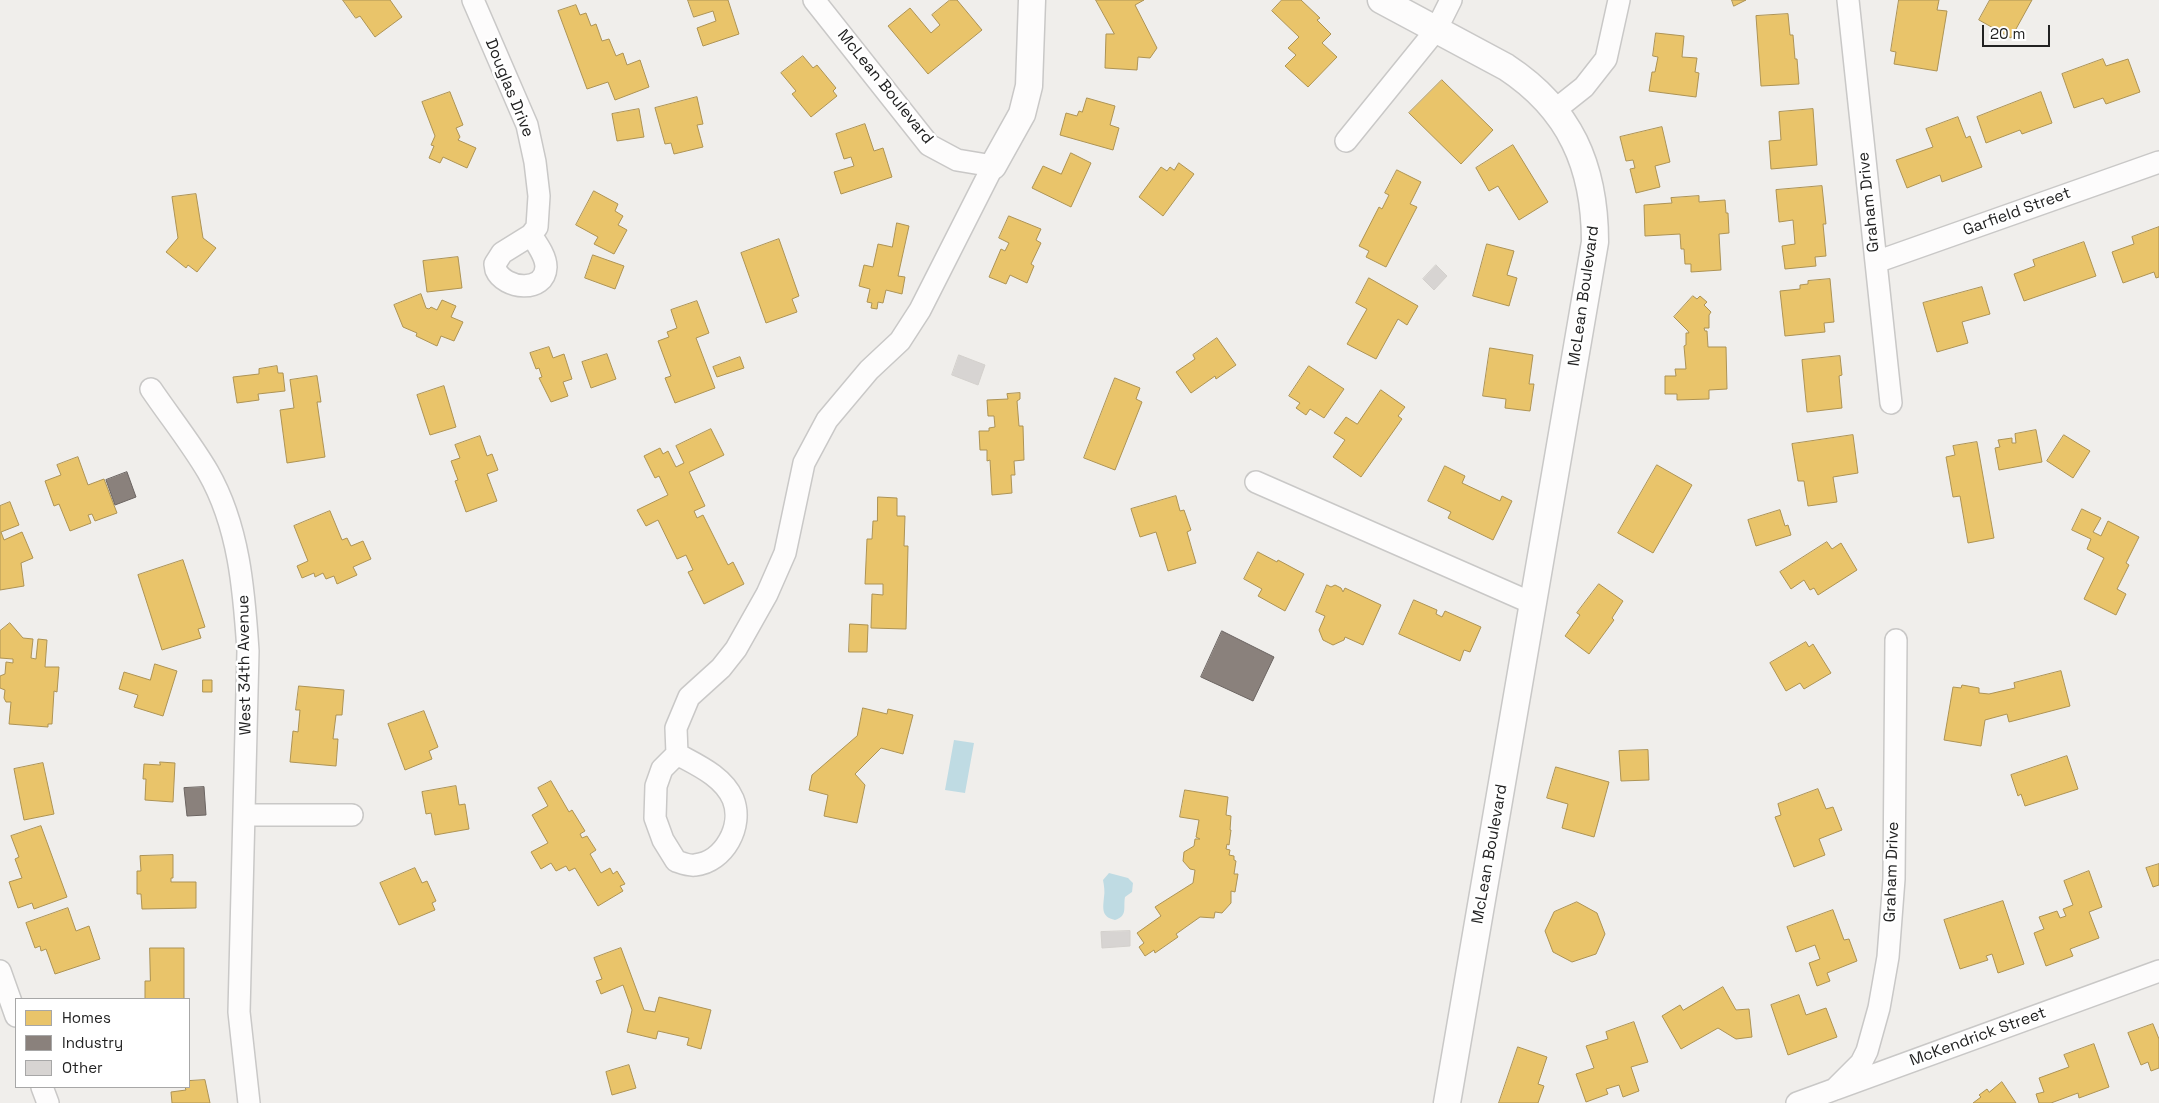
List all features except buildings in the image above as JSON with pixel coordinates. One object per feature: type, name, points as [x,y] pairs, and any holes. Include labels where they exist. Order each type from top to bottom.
[{"type":"street","name":"Douglas Drive","points":[[474,0],[527,125],[535,162],[539,196],[538,222],[531,235]]},
{"type":"street","name":"McLean Boulevard","points":[[814,0],[929,145],[957,160],[993,166]]},
{"type":"street","points":[[677,754],[713,773],[733,798],[737,819],[730,841],[713,860],[693,866],[676,862],[663,840],[655,818],[656,786],[662,769],[677,754],[676,728],[689,697],[721,668],[736,649],[767,594],[785,553],[804,463],[827,420],[869,370],[900,341],[920,310],[993,166],[1022,114],[1029,86],[1032,0]]},
{"type":"street","name":"McLean Boulevard","points":[[1381,0],[1525,79],[1555,110],[1577,146],[1591,187],[1595,212],[1595,242],[1447,1103]]},
{"type":"street","points":[[1346,140],[1436,30],[1451,0]]},
{"type":"street","points":[[1555,110],[1584,88],[1606,59],[1619,0]]},
{"type":"street","name":"Graham Drive","points":[[1848,0],[1890,403]]},
{"type":"street","name":"Garfield Street","points":[[1876,262],[2159,162]]},
{"type":"street","name":"West 34th Avenue","points":[[151,390],[208,472],[226,512],[238,553],[245,596],[248,651],[239,1012],[249,1103]]},
{"type":"street","points":[[1256,482],[1534,604]]},
{"type":"street","name":"Graham Drive","points":[[1835,1089],[1861,1063],[1867,1051],[1880,1008],[1888,957],[1894,879],[1896,640]]},
{"type":"street","points":[[244,815],[352,815]]},
{"type":"street","points":[[0,971],[15,1013]]},
{"type":"street","name":"McKendrick Street","points":[[1797,1103],[2159,971]]},
{"type":"street","points":[[42,1088],[48,1103]]},
{"type":"water","points":[[954,740],[974,743],[965,793],[945,790]]},
{"type":"water","points":[[1109,873],[1128,878],[1133,883],[1132,892],[1125,897],[1123,914],[1115,920],[1107,917],[1103,908],[1103,880]]}]
